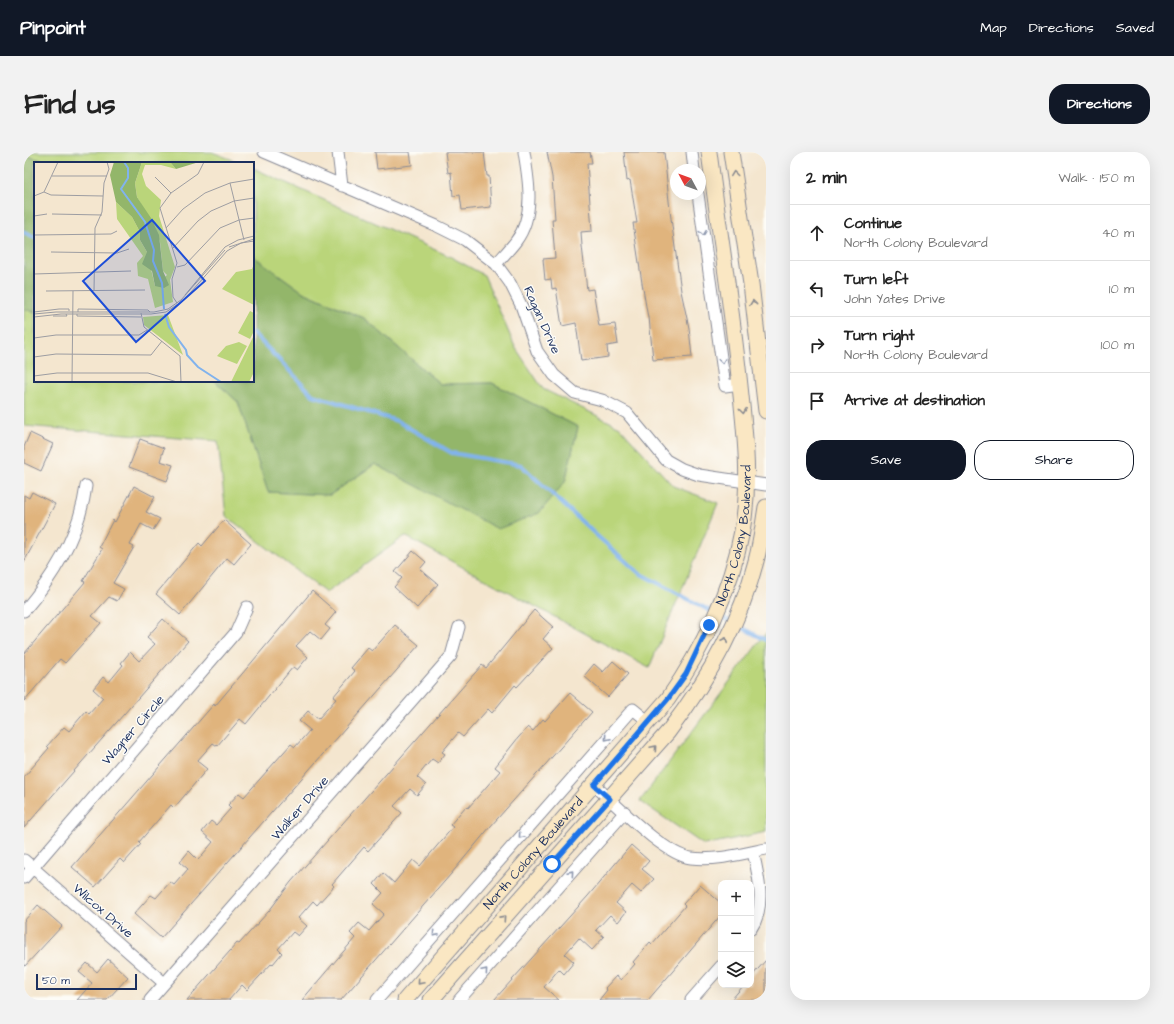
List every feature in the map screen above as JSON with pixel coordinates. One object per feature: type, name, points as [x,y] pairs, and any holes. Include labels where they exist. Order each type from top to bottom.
[{"type":"main road","name":"North Colony Boulevard","points":[[405,1000],[650,722],[686,674],[730,579],[742,530],[746,483],[746,436],[709,152]]},
{"type":"main road","points":[[731,152],[751,284],[766,411]]},
{"type":"main road","name":"North Colony Boulevard","points":[[431,1000],[610,799],[668,732],[695,697],[739,614],[756,561],[766,507]]},
{"type":"street","name":"Ragan Drive","points":[[264,152],[437,226],[465,240],[496,264],[510,283],[521,304],[537,351],[554,375],[575,393],[602,400],[627,413],[666,460],[682,469],[699,475],[766,486]]},
{"type":"street","points":[[338,152],[342,186]]},
{"type":"street","points":[[496,264],[517,240],[526,223],[530,194],[524,152]]},
{"type":"street","points":[[692,152],[693,164]]},
{"type":"street","points":[[699,200],[725,386],[740,384]]},
{"type":"street","points":[[24,611],[38,594],[56,566],[83,509],[86,486]]},
{"type":"street","name":"Wagner Circle","points":[[24,878],[236,632],[247,607]]},
{"type":"street","name":"Walker Drive","points":[[150,1000],[451,656],[459,627]]},
{"type":"street","points":[[377,1000],[633,709],[650,722]]},
{"type":"street","points":[[594,785],[653,837],[670,849],[689,858],[712,859],[766,849]]},
{"type":"street","points":[[459,1000],[625,812]]},
{"type":"street","points":[[753,852],[761,905],[754,925]]},
{"type":"street","name":"Wilcox Drive","points":[[24,860],[164,984]]},
{"type":"street","points":[[692,1000],[718,970]]},
{"type":"green space","points":[[24,152],[212,152],[238,162],[48,162],[24,155]]},
{"type":"green space","points":[[24,155],[48,162],[34,162],[34,313],[24,308]]},
{"type":"green space","points":[[254,168],[451,257],[484,275],[515,347],[543,389],[620,427],[673,486],[718,503],[649,668],[405,536],[326,593],[226,516],[218,441],[24,426],[24,308],[34,313],[34,382],[216,382],[238,402],[268,492],[330,495],[375,464],[498,528],[539,513],[565,482],[578,427],[492,383],[440,384],[364,318],[303,292],[254,257]]},
{"type":"green space","points":[[254,257],[303,292],[364,318],[440,384],[492,383],[578,427],[565,482],[539,513],[498,529],[375,464],[330,495],[268,492],[238,402],[216,382],[254,382]]},
{"type":"green space","points":[[766,633],[766,832],[704,845],[640,801]]},
{"type":"building","points":[[375,152],[410,152],[412,165],[377,169]]},
{"type":"building","points":[[445,152],[484,152],[487,176],[489,176],[491,207],[462,210],[460,195],[453,196],[451,172],[448,173]]},
{"type":"building","points":[[547,152],[590,152],[592,163],[587,163],[592,231],[581,232],[582,246],[587,290],[593,289],[599,326],[615,324],[618,344],[607,346],[608,357],[581,361],[576,323],[562,326],[556,288],[552,289],[551,279],[545,280],[543,259],[555,258],[552,219],[555,219],[552,177]]},
{"type":"building","points":[[624,152],[664,152],[670,211],[681,291],[689,328],[692,357],[653,360],[649,317],[648,318],[633,223],[637,223],[630,180],[627,181]]},
{"type":"building","points":[[30,433],[53,444],[41,471],[24,463],[24,447]]},
{"type":"building","points":[[140,439],[164,448],[160,461],[173,465],[167,481],[129,467]]},
{"type":"building","points":[[134,486],[155,497],[146,512],[160,519],[153,530],[141,524],[130,545],[134,547],[113,583],[124,589],[117,601],[109,597],[92,616],[101,623],[65,663],[60,659],[24,701],[24,654],[85,582],[83,581],[102,549],[99,547],[113,520],[115,522]]},
{"type":"building","points":[[32,492],[55,504],[24,562],[24,495],[29,498]]},
{"type":"building","points":[[224,520],[251,544],[234,564],[227,558],[180,615],[156,594],[199,543],[202,546]]},
{"type":"building","points":[[413,551],[426,562],[420,569],[438,584],[417,608],[394,587],[402,578],[395,572]]},
{"type":"building","points":[[312,591],[336,612],[325,625],[330,629],[321,640],[310,631],[296,646],[308,657],[297,670],[293,667],[246,724],[240,719],[217,746],[213,743],[197,761],[207,769],[174,808],[171,805],[139,842],[141,844],[124,863],[120,859],[95,887],[72,867],[214,704],[215,706]]},
{"type":"building","points":[[534,610],[553,627],[543,639],[553,648],[517,687],[515,685],[492,713],[488,709],[463,737],[458,733],[442,752],[445,754],[438,763],[432,759],[417,777],[426,785],[417,795],[410,789],[394,806],[402,813],[368,851],[364,847],[332,884],[334,886],[317,905],[313,901],[298,918],[307,926],[298,936],[293,932],[278,949],[282,953],[247,990],[242,985],[229,1000],[187,1000],[237,943],[239,944],[269,911],[291,882],[482,665],[486,668]]},
{"type":"building","points":[[163,619],[188,641],[24,828],[24,777],[49,748],[47,746],[64,727],[69,731],[86,711],[89,714],[103,698],[93,689],[103,677],[109,682],[123,665],[121,663],[130,652],[139,661],[155,644],[147,637]]},
{"type":"building","points":[[395,625],[419,645],[161,938],[134,914],[151,895],[156,898],[170,882],[174,885],[188,869],[180,862],[189,851],[198,860],[213,842],[202,832],[211,821],[216,825],[231,808],[228,805],[239,793],[244,797],[291,744],[295,747],[310,730],[299,721],[308,711],[318,719],[336,699],[333,697],[355,671],[351,668],[368,648],[372,651]]},
{"type":"building","points":[[613,661],[628,674],[608,697],[584,676],[594,664],[603,672]]},
{"type":"building","points":[[570,693],[592,712],[490,827],[451,874],[341,1000],[302,1000],[355,938],[350,933],[359,923],[369,931],[384,914],[373,904],[383,893],[374,884],[383,873],[394,883],[413,860],[420,866],[453,827],[450,825],[466,806],[468,808],[500,771],[495,767],[518,738],[528,727],[533,731],[543,719],[545,721]]},
{"type":"building","points":[[631,845],[649,861],[642,869],[654,879],[641,893],[632,885],[616,903],[626,912],[618,922],[610,915],[596,930],[604,937],[592,950],[579,938],[565,954],[574,962],[564,974],[559,969],[544,987],[559,1000],[494,1000],[588,896]]},
{"type":"building","points":[[700,885],[718,900],[718,918],[648,1000],[599,1000],[607,990],[605,988],[616,976],[621,980],[635,964],[633,962],[650,942],[652,944],[685,906],[683,904]]},
{"type":"building","points":[[38,905],[62,926],[24,967],[24,921]]},
{"type":"building","points":[[108,959],[128,977],[107,1000],[77,1000],[92,983],[79,972],[87,963],[97,972]]},
{"type":"building","points":[[766,960],[766,1000],[731,1000],[741,988],[754,988],[754,974]]},
{"type":"waterway","points":[[24,232],[34,237]]},
{"type":"waterway","points":[[254,334],[313,395],[397,421],[452,453],[521,465],[639,573],[731,622]]},
{"type":"waterway","points":[[737,625],[766,640]]},
{"type":"route","points":[[552,864],[610,799],[594,785],[650,722],[686,674],[709,625]]}]
